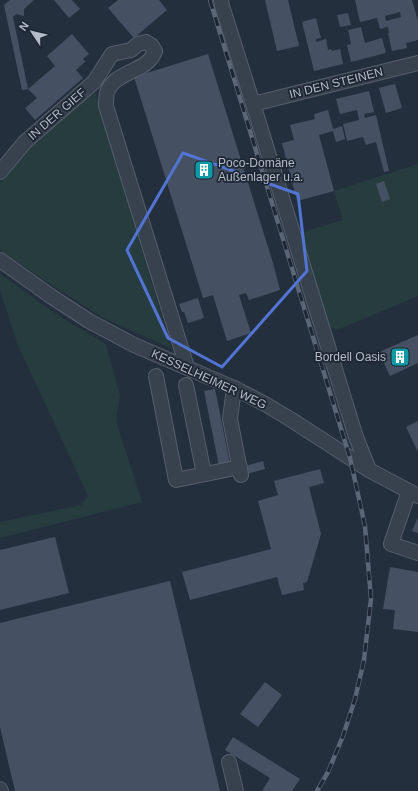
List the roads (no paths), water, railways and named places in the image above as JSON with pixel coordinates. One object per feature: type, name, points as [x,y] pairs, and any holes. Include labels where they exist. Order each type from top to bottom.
[{"type":"street","points":[[221,0],[356,436],[370,470]]},
{"type":"street","name":"IN DER GIEF","points":[[0,172],[25,142],[94,82],[112,54],[131,50],[138,44],[146,42],[151,45],[155,51],[153,58],[120,77],[111,85],[107,94],[106,106],[187,367]]},
{"type":"street","name":"IN DEN STEINEN","points":[[253,104],[418,63]]},
{"type":"street","name":"KESSELHEIMER WEG","points":[[0,260],[89,321],[134,345],[234,388],[290,419],[370,470],[414,493]]},
{"type":"street","points":[[156,376],[176,480],[204,474],[241,471],[230,419],[234,388]]},
{"type":"street","points":[[186,385],[204,474]]},
{"type":"street","points":[[414,493],[390,544],[418,553]]},
{"type":"street","points":[[229,762],[236,791]]},
{"type":"railway","points":[[210,0],[350,458],[365,526],[371,599],[364,660],[355,699],[343,736],[328,772],[317,791]]},
{"type":"place","name":"Poco-Domäne Außenlager u.a.","points":[[204,170]]},
{"type":"place","name":"Bordell Oasis","points":[[400,357]]}]
